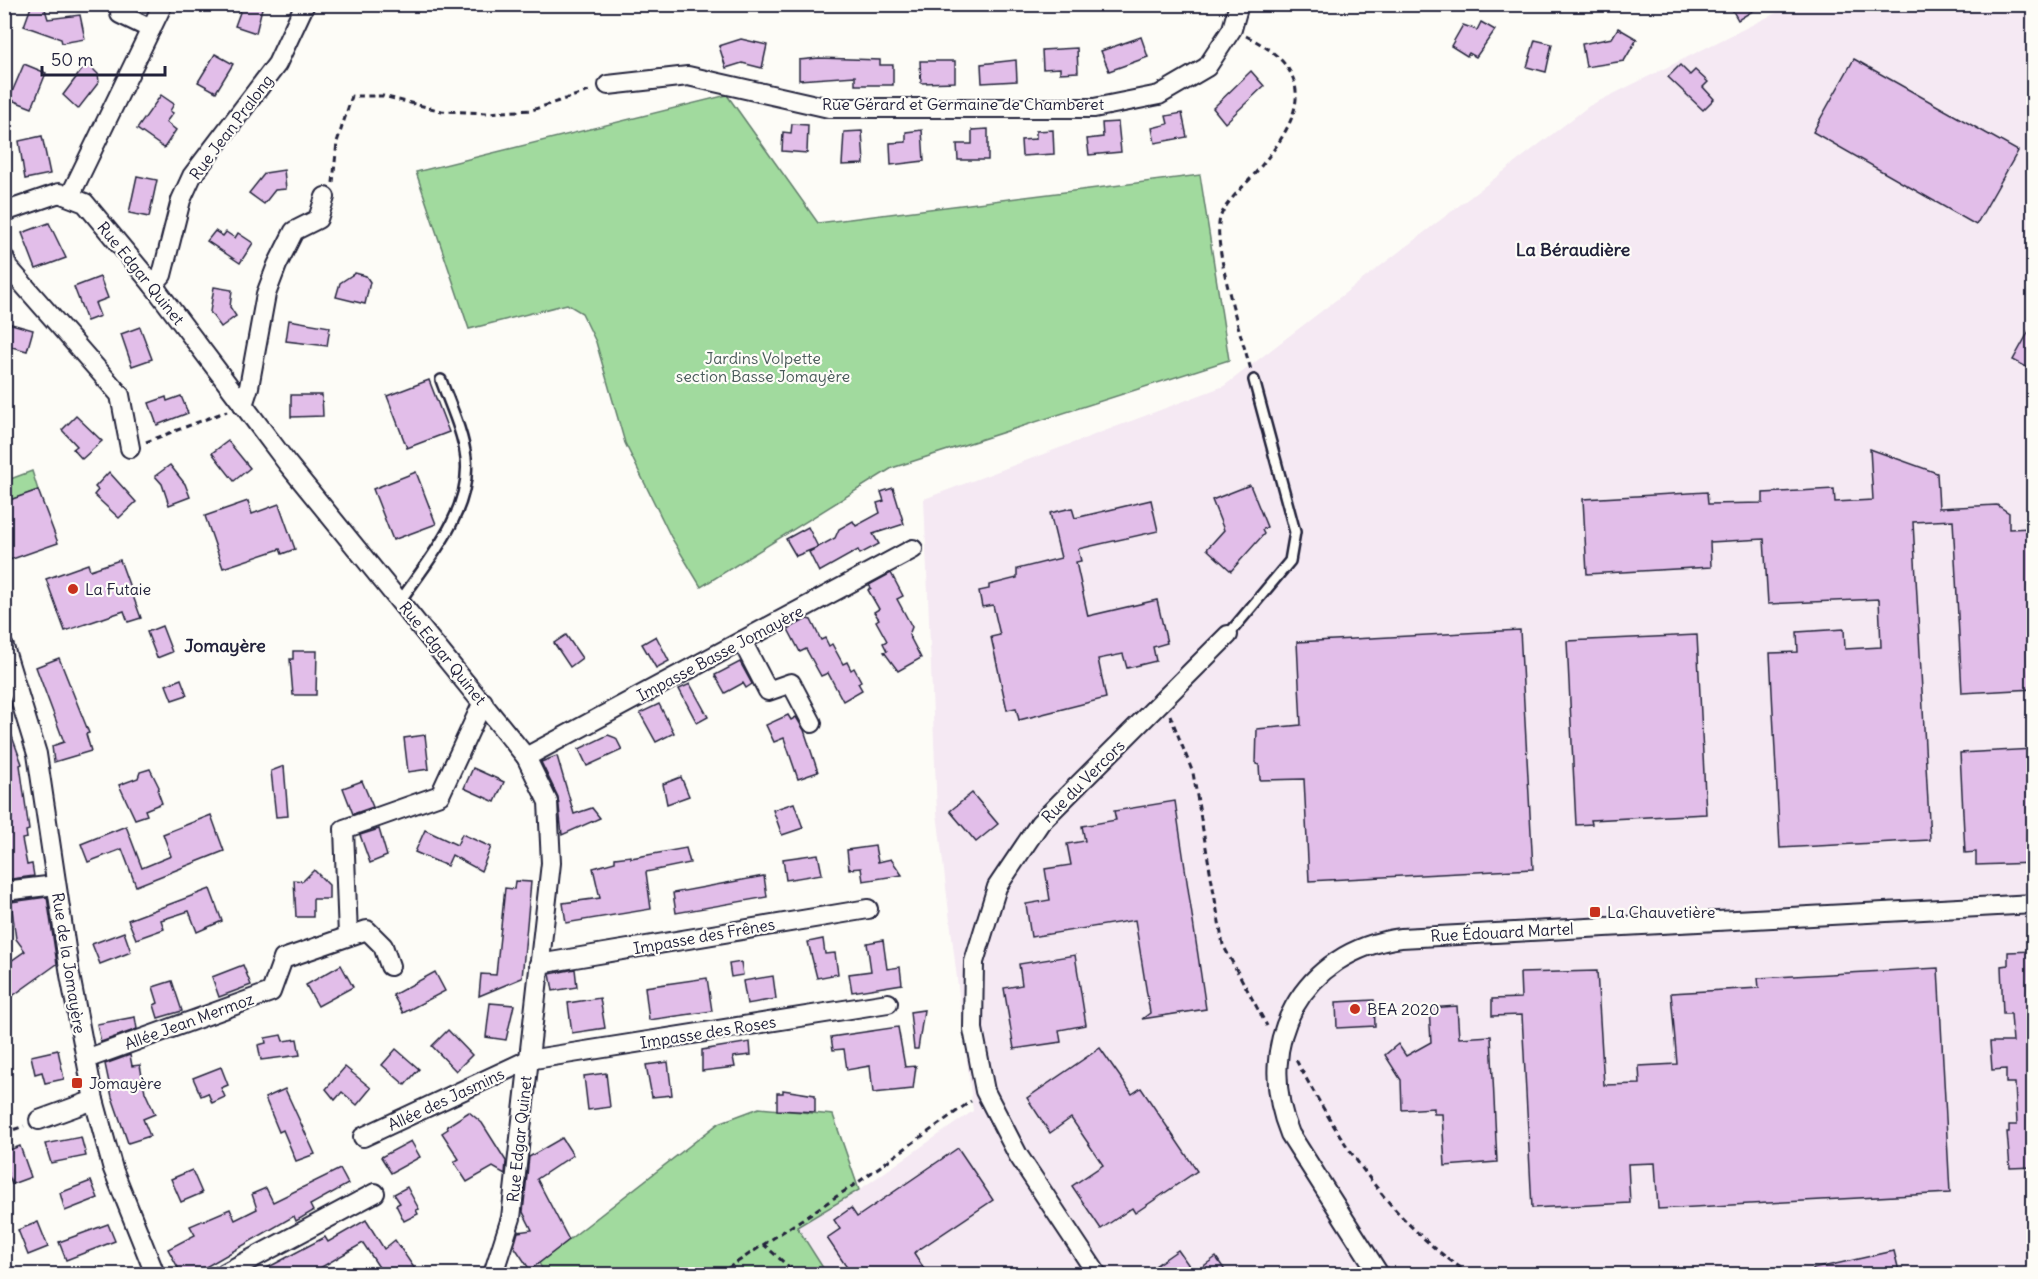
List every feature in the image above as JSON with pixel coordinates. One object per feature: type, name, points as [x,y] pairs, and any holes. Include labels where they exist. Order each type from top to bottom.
[{"type":"street","points":[[4,212],[59,193],[70,196],[163,4]]},
{"type":"street","name":"Rue Jean Pralong","points":[[153,285],[162,275],[181,200],[192,176],[277,64],[305,4]]},
{"type":"street","name":"Rue Gérard et Germaine de Chamberet","points":[[608,85],[688,76],[829,108],[1094,108],[1159,95],[1207,67],[1232,29],[1239,4]]},
{"type":"street","points":[[120,14],[151,30]]},
{"type":"street","name":"Rue Edgar Quinet","points":[[70,196],[85,203],[153,285],[243,405],[483,702],[526,758],[548,802],[551,863],[511,1218],[493,1275]]},
{"type":"street","points":[[243,405],[249,387],[266,294],[277,265],[294,231],[318,219],[325,197]]},
{"type":"street","points":[[4,257],[8,267],[120,395],[130,448]]},
{"type":"street","name":"Impasse Basse Jomayère","points":[[526,758],[913,549]]},
{"type":"street","name":"Rue du Vercors","points":[[1097,1275],[1018,1155],[985,1091],[973,1029],[974,962],[998,887],[1040,823],[1228,635]]},
{"type":"street","points":[[742,641],[768,691],[791,683],[812,723]]},
{"type":"street","name":"Rue de la Jomayère","points":[[4,647],[37,754],[56,885],[94,1100],[113,1169],[154,1275]]},
{"type":"street","points":[[348,936],[344,830],[440,795],[483,702]]},
{"type":"street","points":[[4,891],[56,885]]},
{"type":"street","name":"Rue Édouard Martel","points":[[1379,1275],[1290,1134],[1282,1115],[1277,1089],[1276,1061],[1291,1010],[1310,982],[1332,963],[1378,941],[2034,904]]},
{"type":"street","name":"Impasse des Frênes","points":[[539,964],[868,909]]},
{"type":"street","name":"Allée Jean Mermoz","points":[[86,1059],[271,992],[283,959],[367,930],[383,946],[390,966]]},
{"type":"street","name":"Impasse des Roses","points":[[528,1060],[888,1003]]},
{"type":"street","name":"Allée des Jasmins","points":[[363,1137],[528,1060]]},
{"type":"street","points":[[39,1120],[94,1100]]},
{"type":"street","points":[[223,1275],[375,1193]]},
{"type":"lane","points":[[400,601],[445,538],[457,511],[463,486],[467,460],[441,380]]},
{"type":"lane","name":"Rue du Vercors","points":[[1228,635],[1290,561],[1295,532],[1254,380]]},
{"type":"path","points":[[1232,29],[1260,43],[1277,56],[1294,76],[1298,91],[1294,116],[1282,136],[1264,163],[1224,209],[1219,219],[1220,241],[1233,309],[1254,380]]},
{"type":"path","points":[[325,197],[334,181],[337,142],[352,96],[382,96],[442,111],[488,113],[532,110],[608,85]]},
{"type":"path","points":[[130,448],[243,405]]},
{"type":"path","points":[[1164,700],[1193,773],[1223,945],[1266,1026],[1282,1035],[1351,1154],[1386,1202],[1423,1239],[1470,1275]]},
{"type":"path","points":[[718,1275],[856,1183],[985,1091]]},
{"type":"path","points":[[762,1244],[797,1275]]},
{"type":"shaded area","points":[[2021,4],[2033,12],[2033,1274],[827,1274],[797,1227],[859,1190],[973,1111],[937,813],[924,499],[1224,386],[1589,106],[1792,5]]},
{"type":"green space","name":"Jardins Volpette section Basse Jomayère","points":[[727,95],[818,223],[1200,175],[1229,360],[892,468],[701,587],[671,537],[625,443],[596,342],[582,313],[567,304],[469,329],[416,172]]},
{"type":"green space","points":[[32,471],[38,490],[5,502],[5,481]]},
{"type":"green space","points":[[759,1108],[833,1115],[859,1190],[797,1227],[827,1274],[545,1274],[539,1263],[719,1123]]},
{"type":"building","points":[[32,4],[45,9],[48,19],[80,15],[85,39],[62,43],[61,39],[24,26]]},
{"type":"building","points":[[243,4],[263,4],[256,33],[235,26]]},
{"type":"building","points":[[1729,4],[1764,4],[1738,20]]},
{"type":"building","points":[[1481,22],[1495,30],[1476,57],[1469,53],[1467,56],[1451,46],[1463,25],[1477,30]]},
{"type":"building","points":[[1618,28],[1637,39],[1624,61],[1586,67],[1582,44],[1612,38]]},
{"type":"building","points":[[1141,37],[1148,57],[1109,71],[1101,51]]},
{"type":"building","points":[[741,39],[767,45],[762,68],[742,63],[726,68],[719,46]]},
{"type":"building","points":[[1535,40],[1552,44],[1546,72],[1527,67]]},
{"type":"building","points":[[1077,48],[1078,72],[1060,73],[1060,68],[1043,69],[1042,50]]},
{"type":"building","points":[[215,54],[233,64],[216,92],[198,82]]},
{"type":"building","points":[[819,58],[880,60],[880,65],[893,65],[893,85],[855,85],[855,76],[799,80],[799,60]]},
{"type":"building","points":[[1854,59],[2018,151],[1976,225],[1813,132]]},
{"type":"building","points":[[1016,60],[1017,81],[982,83],[981,64]]},
{"type":"building","points":[[920,61],[955,61],[955,82],[921,83]]},
{"type":"building","points":[[87,63],[98,74],[99,82],[78,109],[63,95]]},
{"type":"building","points":[[24,64],[46,73],[32,108],[9,99]]},
{"type":"building","points":[[1680,65],[1690,75],[1695,70],[1708,82],[1703,87],[1714,99],[1703,110],[1668,77]]},
{"type":"building","points":[[1251,71],[1264,86],[1225,123],[1213,108]]},
{"type":"building","points":[[161,95],[174,104],[170,111],[173,113],[166,122],[176,130],[164,148],[137,129]]},
{"type":"building","points":[[1182,113],[1187,137],[1155,143],[1152,128],[1168,124],[1166,116]]},
{"type":"building","points":[[1118,122],[1121,152],[1089,155],[1087,139],[1103,137],[1102,123]]},
{"type":"building","points":[[792,124],[808,125],[807,153],[782,151],[783,132],[791,133]]},
{"type":"building","points":[[988,129],[988,160],[958,160],[957,144],[972,144],[972,130]]},
{"type":"building","points":[[922,130],[924,161],[891,165],[890,143],[906,142],[906,132]]},
{"type":"building","points":[[1053,130],[1054,154],[1022,156],[1021,140],[1036,139],[1036,131]]},
{"type":"building","points":[[862,131],[864,164],[842,165],[844,132]]},
{"type":"building","points":[[42,136],[50,174],[25,179],[19,141]]},
{"type":"building","points":[[284,170],[286,189],[275,190],[264,204],[249,193],[265,173]]},
{"type":"building","points":[[137,176],[157,180],[149,217],[129,213]]},
{"type":"building","points":[[49,223],[66,258],[36,269],[22,233]]},
{"type":"building","points":[[215,231],[223,236],[226,232],[235,238],[238,233],[253,243],[240,263],[207,241]]},
{"type":"building","points":[[355,273],[366,276],[370,282],[365,304],[336,297],[340,283]]},
{"type":"building","points":[[100,277],[108,298],[95,303],[100,316],[87,321],[74,287]]},
{"type":"building","points":[[214,287],[232,290],[230,307],[236,316],[221,327],[210,312]]},
{"type":"building","points":[[289,320],[330,327],[327,346],[286,341]]},
{"type":"building","points":[[2034,322],[2034,371],[2013,360]]},
{"type":"building","points":[[8,323],[33,330],[27,351],[4,345],[4,325]]},
{"type":"building","points":[[140,327],[152,359],[132,366],[121,334]]},
{"type":"building","points":[[429,380],[449,432],[407,448],[387,396]]},
{"type":"building","points":[[291,395],[322,395],[323,416],[291,417]]},
{"type":"building","points":[[181,396],[188,413],[157,425],[149,403],[166,397],[167,401]]},
{"type":"building","points":[[76,416],[102,441],[82,459],[73,449],[77,446],[62,430]]},
{"type":"building","points":[[228,441],[250,468],[234,481],[212,453]]},
{"type":"building","points":[[1870,449],[1937,473],[1939,508],[1997,505],[2009,513],[2009,529],[2033,528],[2034,689],[1962,693],[1953,520],[1913,522],[1930,840],[1780,848],[1770,653],[1798,652],[1797,632],[1844,629],[1845,649],[1881,647],[1879,599],[1768,604],[1764,539],[1710,542],[1711,567],[1587,574],[1583,499],[1707,492],[1708,504],[1763,503],[1763,493],[1834,489],[1835,502],[1873,500]]},
{"type":"building","points":[[170,465],[185,484],[190,497],[169,505],[162,484],[155,476]]},
{"type":"building","points":[[109,472],[136,502],[119,518],[94,495],[98,490],[95,487]]},
{"type":"building","points":[[416,472],[436,524],[393,540],[373,489]]},
{"type":"building","points":[[1250,485],[1267,527],[1262,530],[1264,534],[1231,571],[1207,549],[1224,530],[1212,500]]},
{"type":"building","points":[[893,488],[904,524],[873,534],[879,544],[860,554],[858,550],[819,572],[809,552],[835,538],[839,529],[853,521],[856,526],[880,513],[877,503],[884,501],[881,492]]},
{"type":"building","points":[[38,490],[58,543],[4,562],[4,502]]},
{"type":"building","points":[[1151,500],[1158,531],[1078,549],[1081,561],[1076,562],[1088,616],[1157,600],[1167,643],[1153,647],[1156,661],[1127,668],[1123,654],[1098,659],[1106,698],[1019,720],[1016,708],[1007,710],[991,637],[1000,635],[993,605],[982,607],[979,591],[989,589],[989,585],[1017,578],[1017,569],[1061,558],[1050,513],[1072,508],[1075,518]]},
{"type":"building","points":[[248,501],[252,514],[279,504],[295,549],[282,554],[280,549],[223,568],[205,516]]},
{"type":"building","points":[[808,527],[818,547],[796,556],[786,539]]},
{"type":"building","points":[[120,560],[141,618],[128,622],[124,611],[65,631],[46,579],[88,564],[90,570]]},
{"type":"building","points":[[891,573],[903,596],[897,599],[912,627],[909,635],[921,658],[898,671],[884,652],[887,651],[883,643],[887,641],[876,621],[879,619],[874,612],[879,609],[868,590],[871,588],[869,585]]},
{"type":"building","points":[[807,619],[811,620],[821,640],[825,638],[829,646],[832,644],[843,664],[847,662],[851,670],[854,668],[861,681],[858,683],[862,690],[843,701],[828,673],[821,676],[806,649],[800,652],[788,629]]},
{"type":"building","points":[[162,626],[172,652],[157,658],[147,632]]},
{"type":"building","points":[[1520,630],[1533,869],[1309,881],[1304,779],[1260,780],[1259,765],[1256,764],[1257,729],[1301,725],[1297,642]]},
{"type":"building","points":[[566,635],[582,658],[570,667],[554,643]]},
{"type":"building","points":[[1697,635],[1706,814],[1591,820],[1592,824],[1576,825],[1567,641]]},
{"type":"building","points":[[656,636],[669,661],[656,668],[642,644]]},
{"type":"building","points":[[293,651],[317,651],[316,695],[293,695],[290,659],[293,659]]},
{"type":"building","points":[[59,658],[89,733],[86,734],[91,751],[54,762],[52,746],[64,742],[36,667]]},
{"type":"building","points":[[740,662],[752,684],[746,688],[743,683],[725,693],[715,675]]},
{"type":"building","points":[[181,679],[187,695],[172,700],[166,685]]},
{"type":"building","points":[[690,684],[708,717],[697,723],[679,689]]},
{"type":"building","points":[[659,704],[674,733],[656,742],[640,713]]},
{"type":"building","points":[[788,715],[791,720],[796,717],[804,730],[818,772],[798,779],[784,738],[774,742],[766,725]]},
{"type":"building","points":[[6,720],[22,764],[20,765],[29,830],[26,831],[27,838],[22,839],[27,865],[32,864],[34,876],[4,880]]},
{"type":"building","points":[[425,735],[429,769],[408,772],[404,738]]},
{"type":"building","points":[[608,735],[616,738],[622,750],[587,766],[579,749]]},
{"type":"building","points":[[2034,749],[2034,863],[1976,865],[1976,852],[1965,853],[1960,753]]},
{"type":"building","points":[[557,756],[574,814],[592,808],[600,818],[562,835],[558,797],[541,762]]},
{"type":"building","points":[[284,766],[288,816],[276,817],[271,771]]},
{"type":"building","points":[[473,768],[504,782],[495,802],[464,788]]},
{"type":"building","points":[[150,769],[159,787],[158,792],[162,803],[145,810],[147,815],[135,819],[119,785],[138,778],[140,772]]},
{"type":"building","points":[[681,777],[689,796],[667,804],[663,784]]},
{"type":"building","points":[[362,781],[373,807],[353,814],[343,788]]},
{"type":"building","points":[[972,793],[998,824],[976,842],[950,811]]},
{"type":"building","points":[[1175,801],[1206,1009],[1142,1019],[1150,1013],[1135,920],[1031,937],[1026,904],[1050,900],[1045,869],[1071,865],[1067,844],[1085,841],[1082,826],[1116,820],[1114,811]]},
{"type":"building","points":[[794,803],[803,828],[782,835],[773,810]]},
{"type":"building","points":[[211,815],[224,851],[136,886],[122,849],[88,862],[81,844],[126,826],[142,868],[171,856],[163,834]]},
{"type":"building","points":[[379,829],[387,856],[370,863],[360,835]]},
{"type":"building","points":[[425,830],[457,845],[462,834],[491,847],[481,871],[452,855],[447,866],[415,852]]},
{"type":"building","points":[[875,846],[878,862],[891,859],[902,875],[863,881],[861,868],[849,869],[847,850]]},
{"type":"building","points":[[686,848],[690,863],[646,872],[651,909],[566,923],[563,903],[600,898],[593,868],[615,862],[615,858],[631,856],[631,858]]},
{"type":"building","points":[[818,854],[822,874],[786,880],[783,859]]},
{"type":"building","points":[[314,870],[329,885],[329,899],[313,899],[313,917],[296,917],[294,880],[303,881]]},
{"type":"building","points":[[764,876],[767,897],[676,913],[673,893]]},
{"type":"building","points":[[515,881],[531,882],[522,978],[479,996],[481,974],[496,975],[505,888],[514,889]]},
{"type":"building","points":[[210,889],[222,921],[197,932],[189,911],[161,920],[164,929],[136,939],[128,920]]},
{"type":"building","points":[[47,897],[57,964],[4,1002],[4,966],[25,951],[16,939],[11,902]]},
{"type":"building","points":[[124,932],[131,952],[100,964],[92,944]]},
{"type":"building","points":[[823,939],[825,954],[835,953],[838,974],[817,978],[808,942]]},
{"type":"building","points":[[883,940],[887,969],[900,967],[902,984],[852,992],[849,974],[871,971],[867,943]]},
{"type":"building","points":[[2034,951],[2034,1167],[2010,1168],[2007,1132],[2009,1132],[2009,1125],[2017,1125],[2015,1083],[2006,1083],[2006,1069],[1992,1070],[1990,1042],[2013,1042],[2011,1014],[2003,1014],[2001,966],[2008,965],[2008,952]]},
{"type":"building","points":[[1075,955],[1086,1025],[1059,1030],[1061,1042],[1014,1049],[1004,988],[1022,985],[1019,964]]},
{"type":"building","points":[[741,962],[743,975],[731,977],[729,964]]},
{"type":"building","points":[[243,965],[251,985],[219,997],[212,977]]},
{"type":"building","points":[[341,965],[353,987],[318,1006],[306,985]]},
{"type":"building","points":[[1938,968],[1950,1193],[1658,1209],[1655,1163],[1628,1164],[1630,1203],[1532,1208],[1522,1015],[1492,1016],[1492,999],[1521,998],[1520,973],[1597,971],[1604,1085],[1640,1084],[1639,1066],[1677,1064],[1671,993],[1759,988],[1758,978]]},
{"type":"building","points":[[575,969],[577,987],[553,991],[550,974]]},
{"type":"building","points":[[435,972],[445,991],[403,1013],[393,995]]},
{"type":"building","points":[[773,976],[776,999],[747,1004],[743,981]]},
{"type":"building","points":[[707,978],[712,1011],[649,1020],[645,987]]},
{"type":"building","points":[[172,981],[182,1011],[158,1018],[154,1005],[158,1003],[153,987]]},
{"type":"building","points":[[600,998],[605,1028],[572,1033],[568,1003]]},
{"type":"building","name":"BEA 2020","points":[[1374,1000],[1375,1026],[1337,1028],[1336,1002]]},
{"type":"building","points":[[490,1003],[514,1005],[506,1040],[486,1037]]},
{"type":"building","points":[[1457,1006],[1459,1038],[1491,1036],[1497,1162],[1445,1166],[1442,1114],[1434,1114],[1434,1108],[1402,1110],[1401,1080],[1385,1055],[1398,1044],[1406,1056],[1431,1042],[1429,1008]]},
{"type":"building","points":[[924,1010],[918,1049],[914,1049],[910,1012]]},
{"type":"building","points":[[135,1017],[137,1029],[101,1042],[97,1024]]},
{"type":"building","points":[[898,1027],[905,1067],[916,1066],[913,1089],[873,1093],[870,1066],[847,1070],[844,1049],[833,1050],[831,1037]]},
{"type":"building","points":[[448,1030],[472,1055],[456,1071],[432,1046]]},
{"type":"building","points":[[281,1035],[283,1041],[297,1039],[300,1055],[261,1060],[258,1045],[266,1043],[265,1038]]},
{"type":"building","points":[[750,1042],[751,1055],[733,1057],[735,1067],[702,1071],[702,1050]]},
{"type":"building","points":[[1100,1048],[1132,1094],[1141,1088],[1197,1171],[1135,1213],[1132,1208],[1101,1229],[1072,1186],[1103,1165],[1071,1118],[1050,1133],[1027,1098]]},
{"type":"building","points":[[396,1049],[419,1069],[405,1085],[382,1065]]},
{"type":"building","points":[[58,1050],[64,1079],[45,1083],[42,1072],[35,1074],[31,1056]]},
{"type":"building","points":[[130,1055],[132,1066],[140,1065],[145,1092],[155,1114],[143,1119],[150,1136],[128,1143],[112,1097],[105,1064]]},
{"type":"building","points":[[668,1062],[672,1095],[652,1097],[646,1065]]},
{"type":"building","points":[[221,1067],[228,1085],[221,1088],[225,1097],[212,1103],[208,1093],[201,1096],[193,1078]]},
{"type":"building","points":[[345,1067],[371,1088],[357,1105],[342,1092],[335,1100],[326,1089]]},
{"type":"building","points":[[606,1073],[610,1107],[588,1110],[584,1076]]},
{"type":"building","points":[[285,1089],[315,1154],[296,1161],[283,1130],[279,1132],[265,1098]]},
{"type":"building","points":[[783,1090],[815,1095],[815,1112],[777,1110],[777,1093],[783,1093]]},
{"type":"building","points":[[469,1112],[482,1123],[506,1161],[505,1174],[493,1167],[467,1182],[454,1162],[459,1159],[442,1133],[448,1129],[447,1126]]},
{"type":"building","points":[[81,1137],[86,1156],[51,1163],[45,1144]]},
{"type":"building","points":[[562,1138],[573,1155],[537,1179],[569,1240],[530,1270],[514,1246],[518,1232],[532,1230],[523,1212],[529,1157]]},
{"type":"building","points":[[411,1141],[420,1157],[391,1173],[381,1157]]},
{"type":"building","points":[[20,1146],[31,1177],[12,1184],[4,1164],[4,1152]]},
{"type":"building","points":[[958,1148],[993,1200],[914,1253],[928,1275],[852,1275],[827,1238],[840,1229],[834,1220],[851,1208],[857,1217]]},
{"type":"building","points":[[340,1169],[348,1184],[310,1205],[313,1211],[296,1221],[294,1216],[192,1275],[182,1275],[168,1249],[195,1235],[190,1226],[230,1209],[235,1220],[257,1209],[252,1194],[266,1188],[273,1202]]},
{"type":"building","points":[[192,1170],[202,1193],[181,1202],[171,1179]]},
{"type":"building","points":[[91,1181],[98,1198],[65,1211],[60,1193]]},
{"type":"building","points":[[407,1187],[419,1209],[416,1210],[418,1214],[404,1221],[396,1205],[400,1203],[394,1194]]},
{"type":"building","points":[[366,1220],[384,1249],[395,1240],[419,1275],[384,1275],[363,1243],[308,1275],[254,1275],[325,1237],[328,1242]]},
{"type":"building","points":[[38,1222],[48,1247],[28,1255],[18,1230]]},
{"type":"building","points":[[108,1224],[115,1241],[66,1260],[59,1242]]},
{"type":"building","points":[[1178,1250],[1194,1273],[1216,1257],[1228,1275],[1142,1275]]},
{"type":"building","points":[[1894,1251],[1900,1275],[1814,1275],[1813,1269]]},
{"type":"place","name":"La Futaie","points":[[73,589]]},
{"type":"place","name":"La Chauvetière","points":[[1595,912]]},
{"type":"place","name":"BEA 2020","points":[[1355,1009]]},
{"type":"place","name":"Jomayère","points":[[77,1083]]},
{"type":"district","name":"La Béraudière","points":[[1573,250]]},
{"type":"district","name":"Jomayère","points":[[225,646]]}]
